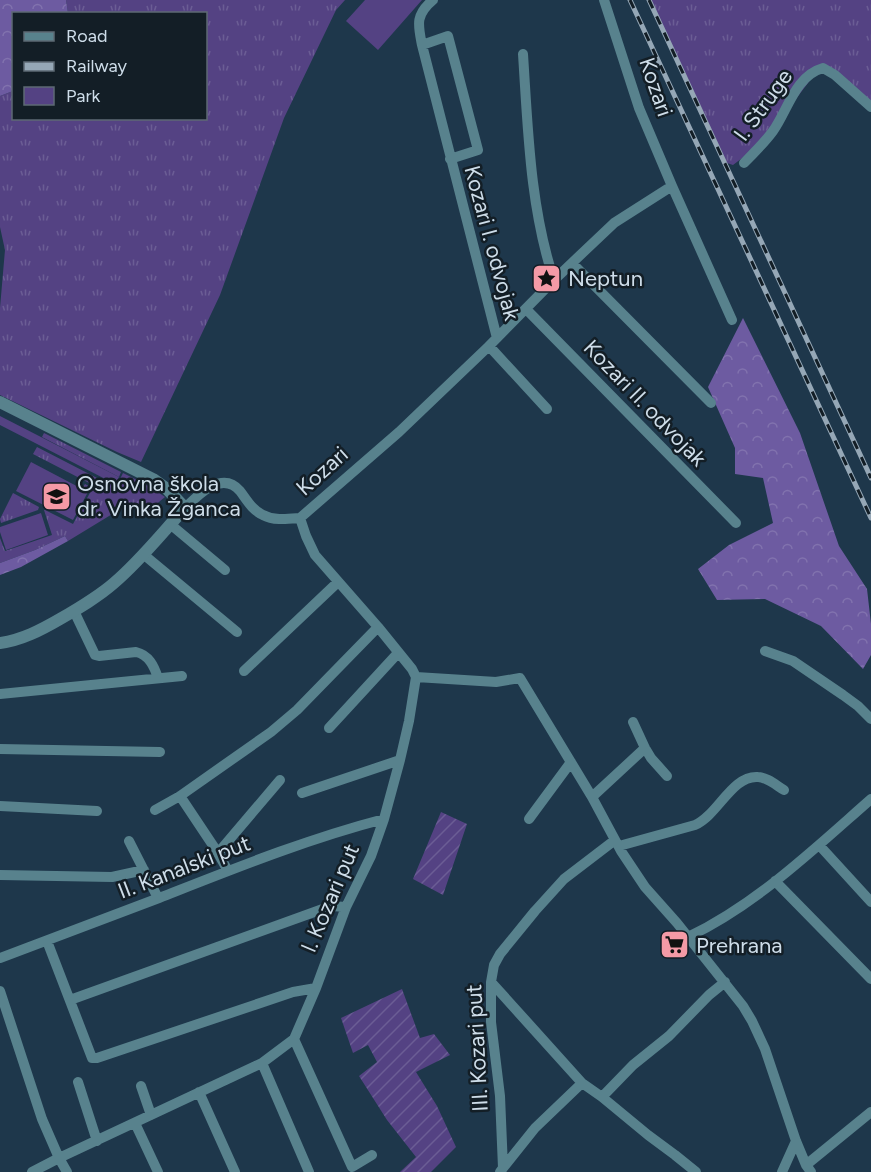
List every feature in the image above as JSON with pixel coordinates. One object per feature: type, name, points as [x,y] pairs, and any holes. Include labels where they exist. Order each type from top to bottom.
[{"type":"street","points":[[422,45],[418,20],[433,0]]},
{"type":"street","name":"Kozari","points":[[604,0],[639,108],[732,320]]},
{"type":"street","name":"Kozari I. odvojak","points":[[450,159],[478,150],[448,36],[422,45],[493,342]]},
{"type":"street","points":[[523,54],[529,147],[540,225],[554,280]]},
{"type":"street","name":"I. Struge","points":[[744,163],[774,130],[797,88],[816,70],[823,68],[836,75],[871,107]]},
{"type":"street","name":"Kozari","points":[[74,611],[122,576],[184,508],[211,486],[231,484],[238,489],[254,510],[265,517],[300,518],[399,432],[614,223],[672,186]]},
{"type":"street","points":[[572,263],[711,403]]},
{"type":"street","name":"Kozari II. odvojak","points":[[526,309],[736,524]]},
{"type":"street","points":[[493,342],[547,409]]},
{"type":"street","points":[[0,402],[153,479],[167,489],[184,508]]},
{"type":"street","points":[[300,518],[315,555],[378,627],[416,677],[496,682],[520,678],[645,887],[743,1006],[765,1049],[796,1141],[809,1168],[871,1112]]},
{"type":"street","points":[[170,524],[225,570]]},
{"type":"street","points":[[143,554],[237,632]]},
{"type":"street","points":[[244,670],[338,582]]},
{"type":"street","points":[[0,643],[26,637],[74,611],[95,655],[141,653],[152,663],[158,678]]},
{"type":"street","points":[[155,810],[180,796],[271,732],[297,710],[378,627]]},
{"type":"street","points":[[765,651],[793,661],[858,706],[871,719]]},
{"type":"street","points":[[329,728],[398,653]]},
{"type":"street","points":[[0,694],[182,676]]},
{"type":"street","name":"I. Kozari put","points":[[32,1172],[262,1063],[294,1039],[346,907],[371,856],[384,819],[409,721],[416,677]]},
{"type":"street","points":[[633,722],[651,758],[667,776]]},
{"type":"street","points":[[592,797],[645,748]]},
{"type":"street","points":[[0,749],[160,752]]},
{"type":"street","points":[[302,793],[400,760]]},
{"type":"street","points":[[529,819],[571,762]]},
{"type":"street","points":[[617,843],[703,822],[735,786],[744,780],[758,776],[784,790]]},
{"type":"street","points":[[218,853],[280,780]]},
{"type":"street","points":[[180,796],[228,871]]},
{"type":"street","points":[[688,938],[732,913],[775,882],[871,799]]},
{"type":"street","points":[[0,806],[97,811]]},
{"type":"street","name":"II. Kanalski put","points":[[0,958],[228,871],[340,831],[384,819]]},
{"type":"street","points":[[129,841],[158,898]]},
{"type":"street","name":"III. Kozari put","points":[[502,1170],[500,1096],[491,1022],[491,982],[494,965],[535,910],[564,879],[617,843]]},
{"type":"street","points":[[819,845],[871,902]]},
{"type":"street","points":[[0,875],[111,877],[144,870]]},
{"type":"street","points":[[775,882],[871,979]]},
{"type":"street","points":[[70,1000],[331,906],[346,907]]},
{"type":"street","points":[[47,941],[92,1058],[293,992],[316,988]]},
{"type":"street","points":[[491,982],[582,1083],[696,1172]]},
{"type":"street","points":[[602,1097],[633,1065],[669,1036],[724,982]]},
{"type":"street","points":[[0,992],[42,1119],[67,1172]]},
{"type":"street","points":[[294,1039],[352,1167],[372,1155]]},
{"type":"street","points":[[262,1063],[309,1172]]},
{"type":"street","points":[[78,1082],[97,1141]]},
{"type":"street","points":[[502,1170],[535,1128],[582,1083]]},
{"type":"street","points":[[141,1086],[151,1115]]},
{"type":"street","points":[[199,1092],[235,1172]]},
{"type":"street","points":[[135,1123],[158,1172]]},
{"type":"street","points":[[782,1172],[796,1141]]},
{"type":"green space","points":[[0,0],[66,0],[68,12],[12,12],[12,91],[0,96]]},
{"type":"green space","points":[[66,0],[345,0],[336,10],[284,118],[220,295],[141,462],[0,395],[0,308],[5,250],[0,227],[0,96],[12,91],[12,120],[207,120],[207,12],[68,12]]},
{"type":"green space","points":[[365,0],[422,0],[378,50],[346,21]]},
{"type":"green space","points":[[651,0],[871,0],[871,103],[822,65],[781,118],[758,143],[733,165],[727,163]]},
{"type":"green space","points":[[743,318],[800,433],[839,546],[867,589],[871,624],[871,655],[863,669],[821,626],[765,599],[717,600],[698,569],[729,545],[773,523],[763,478],[735,474],[735,448],[708,387]]},
{"type":"green space","points":[[0,416],[119,477],[115,484],[0,425]]},
{"type":"green space","points":[[44,433],[121,472],[119,477],[42,437]]},
{"type":"green space","points":[[37,447],[97,478],[93,485],[33,454]]},
{"type":"green space","points":[[31,462],[88,492],[73,520],[16,491]]},
{"type":"green space","points":[[123,473],[165,497],[142,516],[132,502],[68,541],[65,536],[0,563],[0,538],[5,551],[52,535],[44,510],[73,524],[91,491],[83,487],[85,484],[94,489],[100,479],[116,487]]},
{"type":"green space","points":[[13,493],[39,507],[38,510],[1,523],[0,519]]},
{"type":"green space","points":[[41,513],[48,535],[6,550],[0,527]]},
{"type":"green space","points":[[65,536],[68,541],[21,567],[0,575],[0,563]]},
{"type":"green space","points":[[441,812],[467,824],[443,895],[413,879]]},
{"type":"green space","points":[[402,989],[420,1038],[434,1034],[450,1055],[416,1072],[437,1106],[456,1147],[431,1172],[400,1172],[416,1157],[387,1120],[359,1076],[377,1062],[368,1045],[353,1053],[341,1018]]},
{"type":"railway","points":[[630,0],[871,518]]},
{"type":"railway","points":[[649,0],[871,478]]},
{"type":"place","name":"Neptun","points":[[547,278]]},
{"type":"place","name":"Osnovna škola dr. Vinka Žganca","points":[[56,496]]},
{"type":"place","name":"Prehrana","points":[[675,945]]}]
